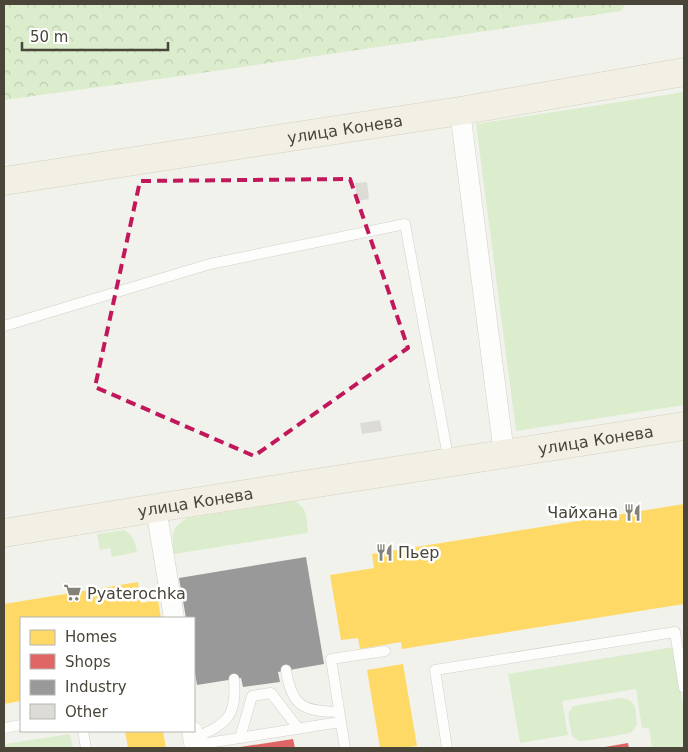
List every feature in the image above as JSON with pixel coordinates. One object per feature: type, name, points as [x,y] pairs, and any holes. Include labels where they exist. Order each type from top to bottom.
[{"type":"main road","name":"улица Конева","points":[[4,181],[460,111],[684,72]]},
{"type":"main road","name":"улица Конева","points":[[4,533],[684,426]]},
{"type":"street","points":[[460,111],[504,454]]},
{"type":"street","points":[[156,508],[174,617]]},
{"type":"lane","points":[[4,326],[210,264],[405,224],[449,463]]},
{"type":"lane","points":[[447,748],[435,670],[675,632],[684,688]]},
{"type":"lane","points":[[345,748],[331,659],[385,651]]},
{"type":"lane","points":[[286,670],[289,689],[296,701],[306,708],[340,717]]},
{"type":"lane","points":[[194,741],[222,724],[232,710],[235,698],[234,679]]},
{"type":"lane","points":[[240,738],[252,696],[271,693],[298,728]]},
{"type":"lane","points":[[194,741],[240,738],[298,728],[340,717]]},
{"type":"lane","points":[[4,728],[20,726]]},
{"type":"lane","points":[[83,732],[86,748]]},
{"type":"highlighted area","points":[[350,179],[408,348],[254,456],[95,387],[140,181]]},
{"type":"green space","points":[[4,4],[625,4],[621,11],[174,77],[4,100]]},
{"type":"green space","points":[[684,92],[684,405],[516,431],[476,124]]},
{"type":"green space","points":[[295,501],[306,514],[307,533],[174,554],[175,529],[182,521],[188,518]]},
{"type":"green space","points":[[124,530],[134,540],[137,552],[112,557],[110,548],[100,550],[97,534]]},
{"type":"green space","points":[[674,647],[684,712],[684,748],[652,748],[649,728],[642,728],[636,689],[562,701],[568,735],[520,743],[508,674]]},
{"type":"green space","points":[[621,698],[630,700],[635,707],[637,725],[631,733],[584,741],[579,741],[572,736],[568,714],[573,706]]},
{"type":"green space","points":[[70,734],[73,748],[4,748],[4,744]]},
{"type":"building: Homes","points":[[684,504],[684,604],[402,649],[401,642],[360,649],[358,638],[341,640],[330,575],[374,568],[372,554]]},
{"type":"building: Homes","points":[[138,582],[141,603],[158,600],[161,617],[20,617],[20,701],[4,704],[4,604]]},
{"type":"building: Homes","points":[[403,664],[417,746],[410,748],[380,748],[367,670]]},
{"type":"building: Homes","points":[[125,732],[163,732],[166,748],[128,748]]},
{"type":"building: Shops","points":[[293,739],[295,748],[240,748],[240,747]]},
{"type":"building: Shops","points":[[628,743],[629,748],[605,747]]},
{"type":"building: Industry","points":[[306,557],[324,664],[278,672],[280,682],[243,687],[241,678],[197,685],[195,673],[195,617],[186,617],[179,578]]},
{"type":"building: Other","points":[[367,182],[369,199],[357,201],[355,183]]},
{"type":"building: Other","points":[[380,420],[382,431],[362,434],[360,423]]},
{"type":"place","name":"Чайхана","points":[[632,512]]},
{"type":"place","name":"Пьер","points":[[384,552]]},
{"type":"place","name":"Pyaterochka","points":[[73,593]]}]
